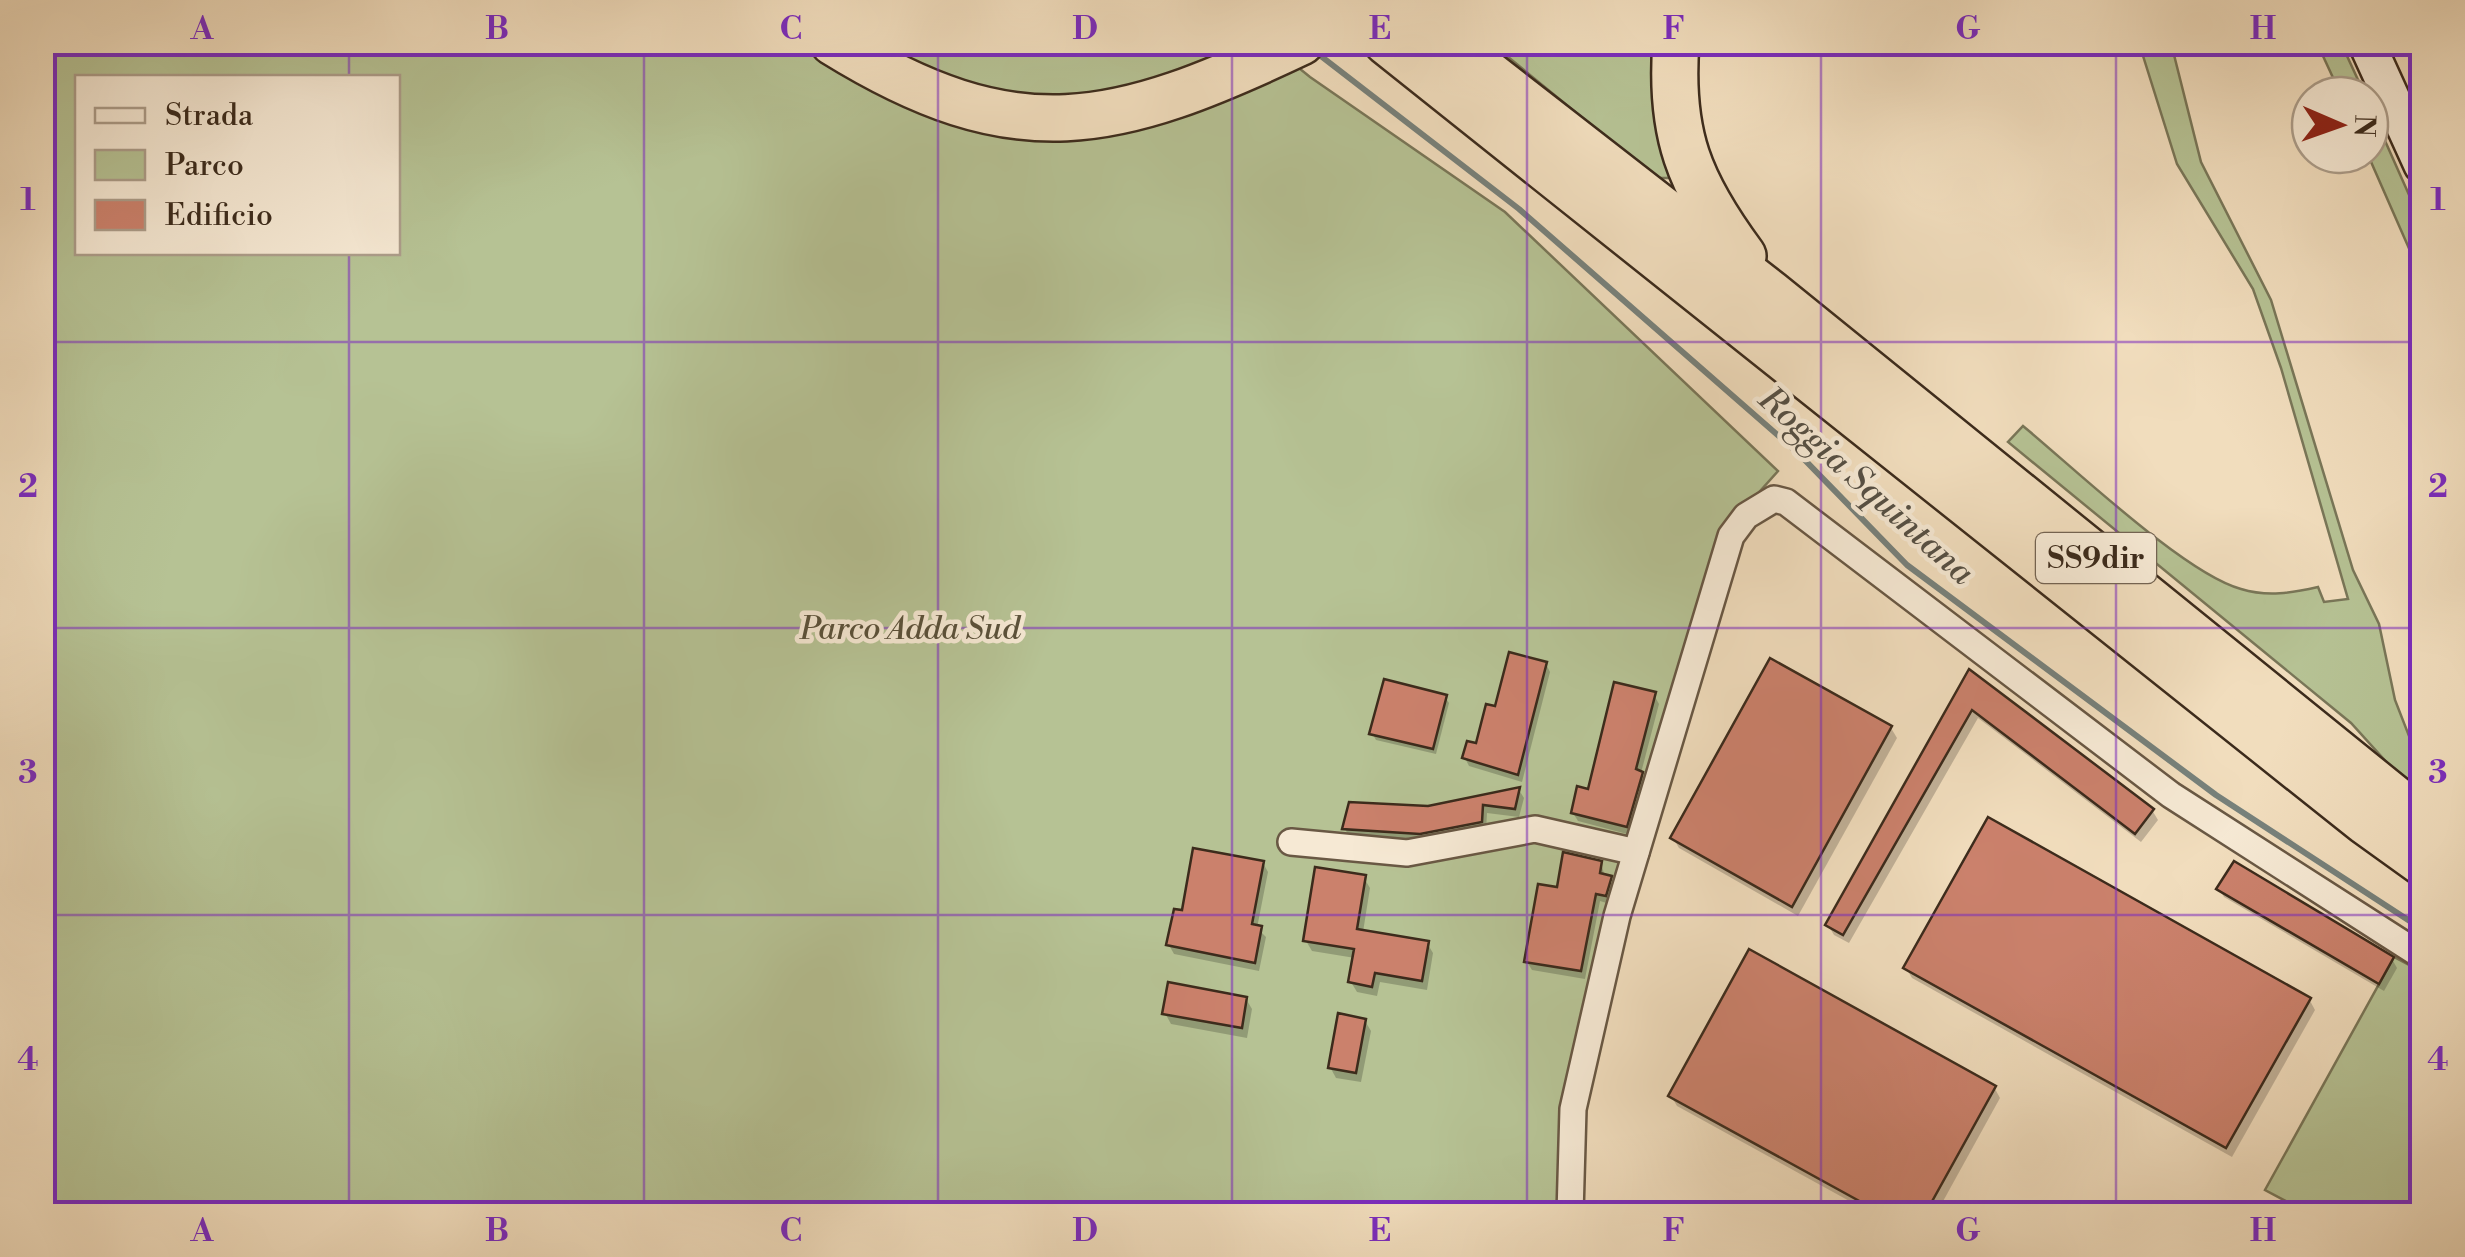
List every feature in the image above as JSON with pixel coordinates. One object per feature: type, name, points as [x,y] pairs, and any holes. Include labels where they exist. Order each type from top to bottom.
[{"type":"highway","points":[[833,42],[919,90],[978,109],[1046,120],[1105,116],[1166,101],[1301,42]]},
{"type":"highway","name":"SS9dir","points":[[1386,42],[2364,821],[2422,862]]},
{"type":"highway","name":"SS9dir","points":[[1447,42],[1771,294],[2422,820]]},
{"type":"highway","points":[[1676,42],[1672,96],[1687,162],[1712,214],[1771,294]]},
{"type":"street","points":[[2366,42],[2422,165]]},
{"type":"street","points":[[1570,1214],[1573,1109],[1616,916],[1731,536],[1760,504],[1780,499],[2171,795],[2422,956]]},
{"type":"street","points":[[1290,842],[1407,853],[1536,829],[1636,852]]},
{"type":"green space","name":"Parco Adda Sud","points":[[42,43],[1268,43],[1310,77],[1505,212],[1778,471],[1727,528],[1608,915],[1560,1214],[43,1214]]},
{"type":"green space","points":[[1491,43],[1652,43],[1657,105],[1674,171],[1669,178],[1656,178]]},
{"type":"green space","points":[[2139,43],[2171,43],[2201,162],[2271,300],[2353,570],[2379,624],[2395,700],[2409,736],[2422,753],[2422,792],[2390,766],[2351,723],[2008,442],[2023,426],[2161,542],[2218,579],[2260,593],[2318,587],[2324,602],[2348,599],[2281,368],[2253,289],[2177,164]]},
{"type":"green space","points":[[2317,43],[2341,43],[2356,75],[2332,75]]},
{"type":"green space","points":[[2390,152],[2422,224],[2422,278],[2377,175],[2390,175]]},
{"type":"green space","points":[[2394,957],[2422,972],[2422,1214],[2310,1214],[2265,1190]]},
{"type":"building","points":[[1509,652],[1547,662],[1518,775],[1462,758],[1467,741],[1476,743],[1486,704],[1495,706]]},
{"type":"building","points":[[1770,658],[1892,726],[1792,907],[1670,838]]},
{"type":"building","points":[[1969,669],[2154,809],[2135,834],[1972,710],[1843,935],[1825,925]]},
{"type":"building","points":[[1384,679],[1447,695],[1433,749],[1369,734]]},
{"type":"building","points":[[1614,682],[1656,692],[1636,769],[1643,772],[1627,827],[1571,813],[1577,786],[1588,789]]},
{"type":"building","points":[[1520,787],[1515,809],[1483,805],[1482,822],[1420,834],[1342,829],[1349,802],[1428,806]]},
{"type":"building","points":[[1988,817],[2311,998],[2226,1148],[1903,968]]},
{"type":"building","points":[[1193,848],[1264,861],[1252,924],[1262,926],[1255,963],[1166,945],[1174,909],[1182,910]]},
{"type":"building","points":[[1563,852],[1602,861],[1600,873],[1612,876],[1606,896],[1596,894],[1581,971],[1524,962],[1538,884],[1557,887]]},
{"type":"building","points":[[2234,861],[2394,957],[2379,984],[2216,889]]},
{"type":"building","points":[[1315,867],[1366,875],[1357,929],[1429,941],[1422,981],[1375,973],[1372,987],[1348,982],[1354,949],[1303,941]]},
{"type":"building","points":[[1749,949],[1996,1086],[1925,1214],[1883,1214],[1668,1096]]},
{"type":"building","points":[[1168,982],[1247,997],[1242,1028],[1162,1014]]},
{"type":"building","points":[[1338,1013],[1366,1019],[1356,1073],[1328,1068]]},
{"type":"waterway","name":"Roggia Squintana","points":[[1313,50],[1519,209],[1797,452],[1907,565],[2216,795],[2422,929]]}]
